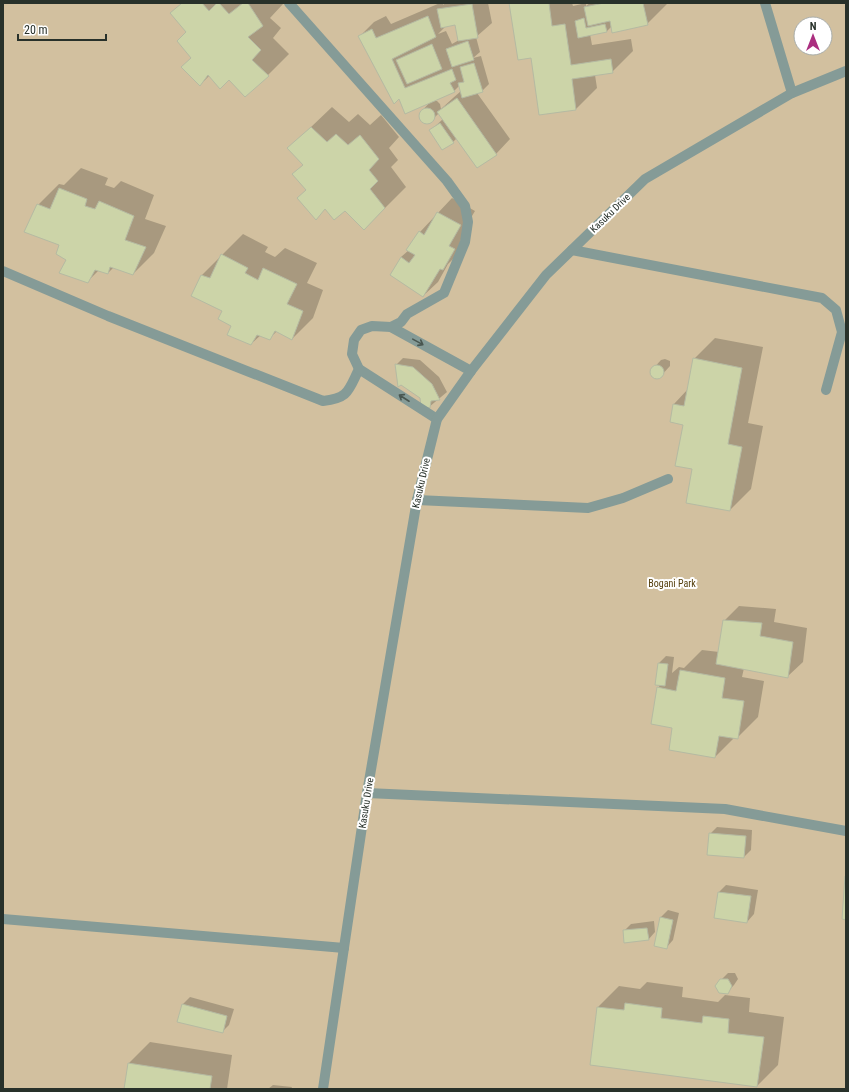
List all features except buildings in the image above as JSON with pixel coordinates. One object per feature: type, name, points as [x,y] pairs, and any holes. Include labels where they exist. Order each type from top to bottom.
[{"type":"street","points":[[289,3],[447,181],[465,206],[468,222],[465,242],[444,293],[407,314],[400,322],[391,327]]},
{"type":"street","points":[[765,3],[792,93]]},
{"type":"street","name":"Kasuku Drive","points":[[323,1089],[367,793],[417,500],[437,420],[471,371],[546,275],[645,179],[792,93],[846,71]]},
{"type":"street","points":[[572,250],[822,298],[836,310],[842,332],[826,390]]},
{"type":"street","points":[[3,271],[108,316],[323,401],[336,400],[345,395],[359,369]]},
{"type":"street","points":[[437,420],[359,369],[352,354],[354,340],[361,330],[372,326],[391,327],[471,371]]},
{"type":"street","points":[[417,500],[588,508],[623,498],[668,479]]},
{"type":"street","points":[[367,793],[725,809],[846,831]]},
{"type":"street","points":[[3,919],[344,948]]},
{"type":"green space","name":"Bogani Park","points":[[3,3],[846,3],[846,1089],[3,1089]]}]
